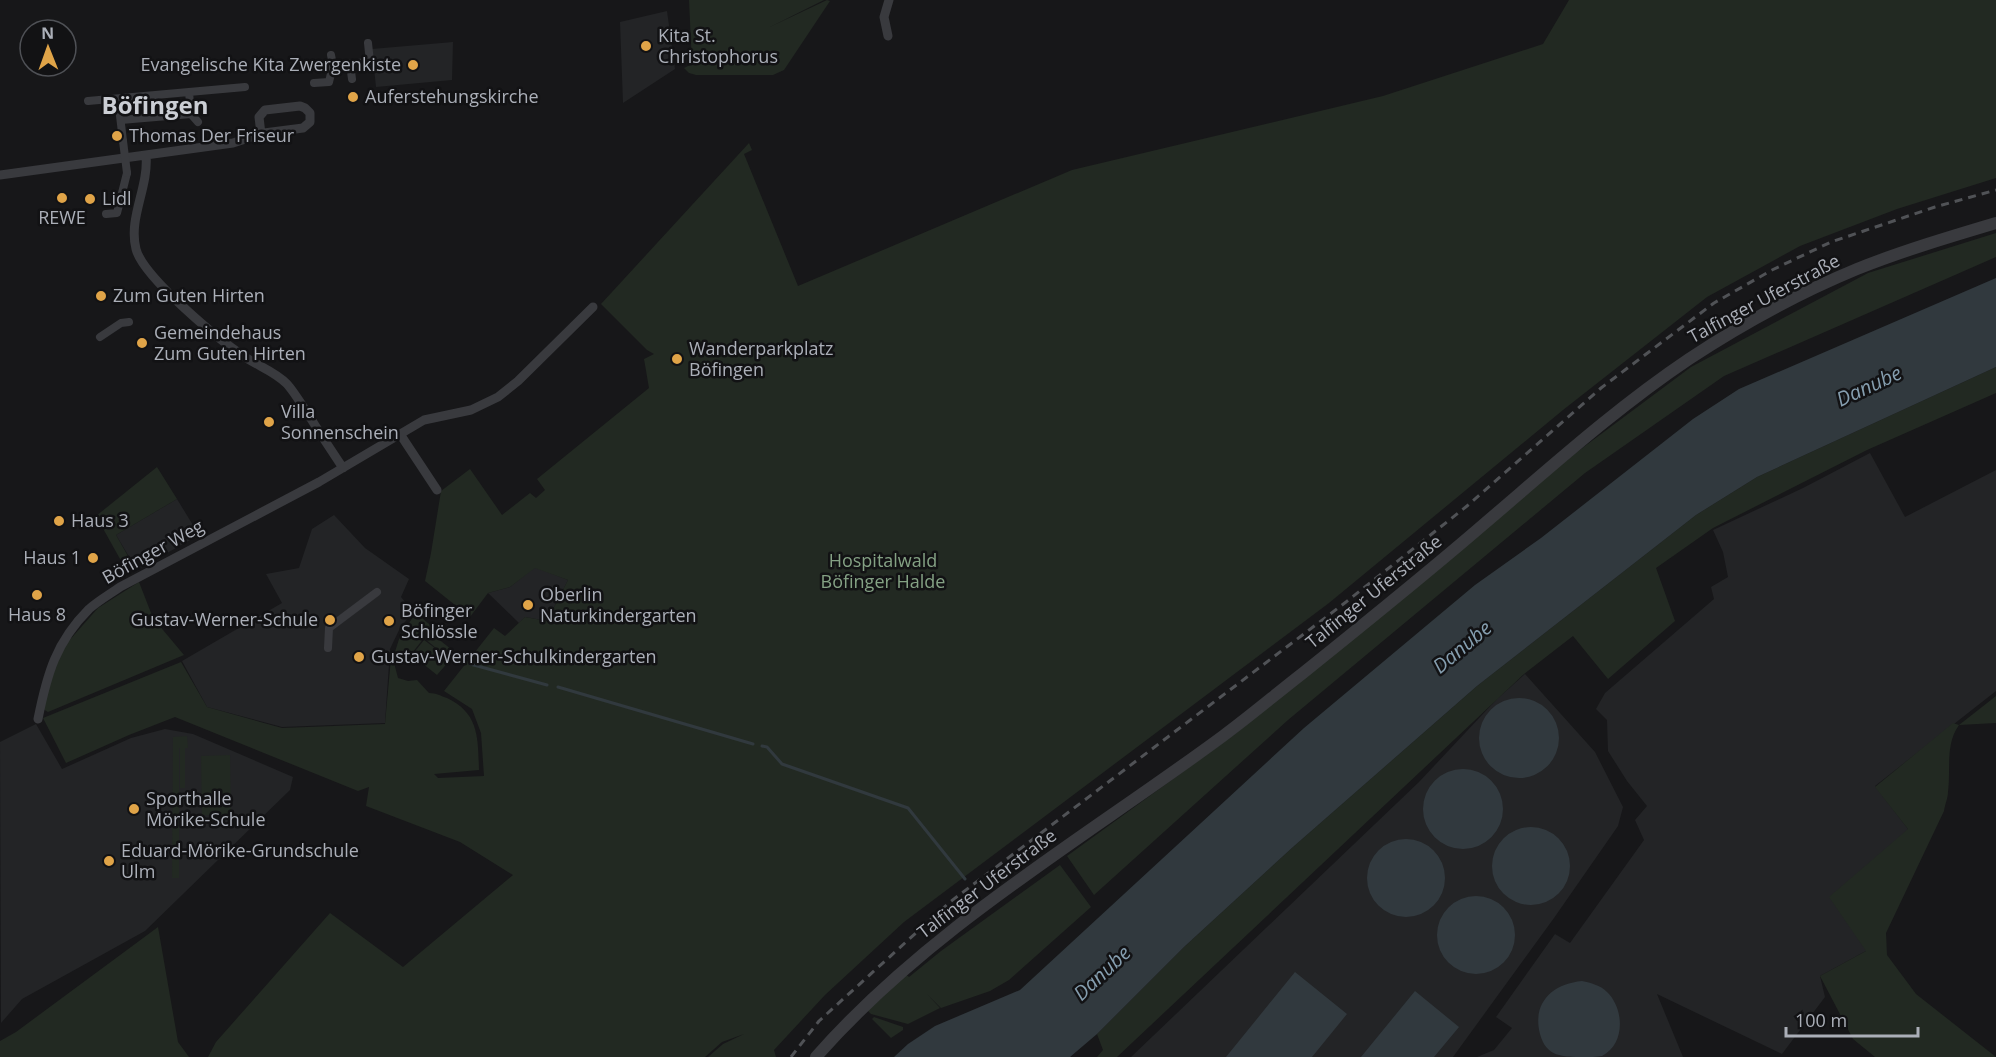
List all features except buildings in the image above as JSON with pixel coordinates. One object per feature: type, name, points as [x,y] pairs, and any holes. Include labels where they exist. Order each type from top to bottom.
[{"type":"street","points":[[888,36],[884,17],[889,0]]},
{"type":"street","points":[[333,65],[370,62],[368,43]]},
{"type":"street","points":[[314,83],[329,82],[333,65],[331,55]]},
{"type":"street","points":[[351,64],[352,79]]},
{"type":"street","points":[[88,101],[245,87]]},
{"type":"street","points":[[189,92],[191,114],[198,122]]},
{"type":"street","points":[[106,214],[117,213],[127,173],[118,99]]},
{"type":"street","points":[[0,175],[230,144],[261,134],[303,128],[310,122],[310,113],[300,106],[265,110],[260,117],[261,134]]},
{"type":"street","points":[[121,120],[191,114]]},
{"type":"street","points":[[146,155],[146,175],[134,231],[136,249],[141,262],[215,335],[281,379],[290,388],[343,468]]},
{"type":"street","name":"Talfinger Uferstraße","points":[[816,1057],[856,1013],[918,958],[1057,853],[1224,735],[1375,615],[1584,438],[1689,359],[1788,302],[1858,269],[1996,224]]},
{"type":"street","name":"Böfinger Weg","points":[[38,719],[46,679],[61,643],[90,609],[120,587],[319,482],[430,418],[471,410],[498,397],[518,381],[593,307]]},
{"type":"street","points":[[100,337],[121,323],[129,322]]},
{"type":"street","points":[[400,434],[437,490]]},
{"type":"street","points":[[328,648],[329,628],[377,592]]},
{"type":"shaded area","name":"Kita St. Christophorus","points":[[667,11],[675,69],[623,103],[620,22]]},
{"type":"shaded area","name":"Evangelische Kita Zwergenkiste","points":[[453,42],[452,80],[376,87],[372,49]]},
{"type":"shaded area","points":[[1870,453],[1905,517],[1996,470],[1996,691],[1875,786],[1908,829],[1866,951],[1820,976],[1825,997],[1782,1054],[1657,994],[1683,1057],[1477,1057],[1494,1050],[1512,1028],[1496,1017],[1555,934],[1570,943],[1644,840],[1635,820],[1647,806],[1627,781],[1608,751],[1607,720],[1596,709],[1605,693],[1714,599],[1711,587],[1728,577],[1723,552],[1713,530],[1803,488]]},
{"type":"shaded area","points":[[177,499],[199,535],[137,570],[116,535]]},
{"type":"shaded area","name":"Gustav-Werner-Schule","points":[[334,515],[365,548],[409,579],[401,597],[413,612],[400,628],[390,649],[385,723],[282,727],[207,707],[182,661],[282,603],[266,574],[299,568],[312,529]]},
{"type":"shaded area","name":"Oberlin Naturkindergarten","points":[[535,567],[568,580],[547,621],[525,617],[519,623],[488,593],[510,587]]},
{"type":"shaded area","points":[[1525,674],[1595,752],[1623,807],[1618,826],[1453,1057],[1131,1057],[1419,782],[1497,699]]},
{"type":"shaded area","name":"Eduard-Mörike-Grundschule Ulm","points":[[36,724],[62,769],[131,738],[165,729],[193,734],[293,777],[290,790],[145,931],[22,999],[1,1023],[0,742]]},
{"type":"green space","points":[[689,0],[824,0],[770,27],[827,0],[830,1],[784,70],[773,75],[696,75],[684,68],[692,64]]},
{"type":"green space","name":"Hospitalwald Böfinger Halde","points":[[1569,0],[1996,0],[1996,178],[1897,209],[1800,246],[1707,297],[1563,410],[1329,603],[904,922],[825,995],[774,1050],[776,1057],[708,1057],[723,1044],[744,1034],[722,1042],[705,1057],[208,1057],[216,1042],[330,913],[403,967],[513,875],[460,842],[366,806],[369,787],[358,791],[175,717],[66,763],[43,718],[181,662],[207,707],[282,728],[385,724],[391,658],[398,678],[408,681],[417,680],[429,693],[458,704],[471,719],[475,728],[479,770],[434,774],[438,778],[484,776],[481,733],[472,709],[444,691],[494,628],[505,636],[525,617],[547,621],[568,580],[535,568],[510,587],[488,593],[470,617],[425,581],[441,491],[470,469],[502,515],[530,493],[536,498],[545,490],[537,479],[649,388],[644,359],[654,354],[647,350],[601,304],[749,143],[752,150],[744,154],[798,286],[1072,170],[1383,96],[1543,44]]},
{"type":"green space","points":[[1996,233],[1996,257],[1724,376],[1585,473],[1288,720],[1094,895],[1067,856],[1235,734],[1577,452],[1691,367],[1868,273]]},
{"type":"green space","points":[[1996,367],[1996,393],[1867,450],[1713,528],[1656,568],[1675,621],[1608,679],[1573,636],[1524,674],[1117,1057],[1097,1057],[1103,1050],[1097,1034],[1184,947],[1293,847],[1477,686],[1696,515],[1757,477]]},
{"type":"green space","points":[[157,467],[177,499],[116,535],[136,570],[129,575],[96,516]]},
{"type":"green space","points":[[139,582],[153,618],[184,655],[48,712],[43,709],[51,675],[67,643],[98,608]]},
{"type":"green space","points":[[416,613],[435,629],[432,634],[461,657],[456,665],[450,660],[437,675],[412,655],[424,640],[443,654],[424,638],[404,663],[394,655],[400,636]]},
{"type":"green space","points":[[1996,696],[1996,723],[1959,725]]},
{"type":"green space","points":[[1953,723],[1959,725],[1950,748],[1948,794],[1944,811],[1886,933],[1887,955],[1916,994],[1996,1057],[1875,1057],[1853,1039],[1820,976],[1866,951],[1829,897],[1908,829],[1875,787]]},
{"type":"green space","points":[[187,736],[185,788],[180,788],[179,748],[179,878],[172,878],[173,737]]},
{"type":"green space","points":[[230,755],[231,815],[202,815],[201,756]]},
{"type":"green space","points":[[1060,865],[1091,907],[1009,980],[990,991],[941,1008],[927,994],[940,1008],[908,1024],[871,1014],[867,1010],[904,973],[909,977],[941,951]]},
{"type":"green space","points":[[158,927],[178,1042],[189,1057],[0,1057],[0,1041],[16,1032]]},
{"type":"green space","points":[[874,1017],[903,1027],[903,1030],[891,1038],[872,1019]]},
{"type":"water","name":"Danube","points":[[1996,278],[1996,367],[1757,477],[1696,515],[1477,686],[1293,847],[1184,947],[1097,1034],[1070,1057],[894,1057],[908,1044],[935,1026],[1020,990],[1304,728],[1475,585],[1541,538],[1693,419],[1739,389]]},
{"type":"water","points":[[1511,698],[1527,698],[1548,709],[1559,730],[1559,746],[1548,767],[1527,778],[1511,778],[1497,772],[1485,760],[1479,746],[1479,730],[1485,716],[1497,704]]},
{"type":"water","points":[[1463,769],[1478,772],[1491,781],[1500,794],[1503,809],[1500,824],[1491,837],[1478,846],[1463,849],[1448,846],[1435,837],[1426,824],[1423,809],[1426,794],[1435,781],[1448,772]]},
{"type":"water","points":[[1531,827],[1546,830],[1559,838],[1567,851],[1570,866],[1567,881],[1559,894],[1546,902],[1531,905],[1516,902],[1503,894],[1495,881],[1492,866],[1495,851],[1503,838],[1516,830]]},
{"type":"water","points":[[1406,839],[1421,842],[1434,850],[1442,863],[1445,878],[1442,893],[1434,906],[1421,914],[1406,917],[1391,914],[1378,906],[1370,893],[1367,878],[1370,863],[1378,850],[1391,842]]},
{"type":"water","points":[[1476,896],[1491,899],[1504,907],[1512,920],[1515,935],[1512,950],[1504,963],[1491,971],[1476,974],[1461,971],[1448,963],[1440,950],[1437,935],[1440,920],[1448,907],[1461,899]]},
{"type":"water","points":[[1295,972],[1347,1014],[1312,1057],[1226,1057]]},
{"type":"water","points":[[1582,981],[1598,986],[1613,999],[1619,1016],[1619,1035],[1610,1050],[1602,1056],[1562,1056],[1551,1051],[1543,1042],[1538,1023],[1539,1013],[1542,1004],[1553,991]]},
{"type":"water","points":[[1415,991],[1459,1027],[1434,1057],[1361,1057]]},
{"type":"waterway","points":[[470,664],[547,685]]},
{"type":"waterway","points":[[558,687],[753,744]]},
{"type":"waterway","points":[[762,746],[767,747],[782,764],[908,808],[965,879]]},
{"type":"railway","points":[[791,1057],[819,1021],[950,902],[1346,602],[1467,506],[1601,388],[1714,303],[1772,270],[1831,242],[1935,207],[1996,190]]},
{"type":"place","name":"Kita St. Christophorus","points":[[646,46]]},
{"type":"place","name":"Evangelische Kita Zwergenkiste","points":[[413,65]]},
{"type":"place","name":"Auferstehungskirche","points":[[353,97]]},
{"type":"place","name":"Thomas Der Friseur","points":[[117,136]]},
{"type":"place","name":"REWE","points":[[62,198]]},
{"type":"place","name":"Lidl","points":[[90,199]]},
{"type":"place","name":"Zum Guten Hirten","points":[[101,296]]},
{"type":"place","name":"Gemeindehaus Zum Guten Hirten","points":[[142,343]]},
{"type":"place","name":"Wanderparkplatz Böfingen","points":[[677,359]]},
{"type":"place","name":"Villa Sonnenschein","points":[[269,422]]},
{"type":"place","name":"Haus 3","points":[[59,521]]},
{"type":"place","name":"Haus 1","points":[[93,558]]},
{"type":"place","name":"Haus 8","points":[[37,595]]},
{"type":"place","name":"Oberlin Naturkindergarten","points":[[528,605]]},
{"type":"place","name":"Gustav-Werner-Schule","points":[[330,620]]},
{"type":"place","name":"Böfinger Schlössle","points":[[389,621]]},
{"type":"place","name":"Gustav-Werner-Schulkindergarten","points":[[359,657]]},
{"type":"place","name":"Sporthalle Mörike-Schule","points":[[134,809]]},
{"type":"place","name":"Eduard-Mörike-Grundschule Ulm","points":[[109,861]]},
{"type":"district","name":"Böfingen","points":[[155,106]]}]
